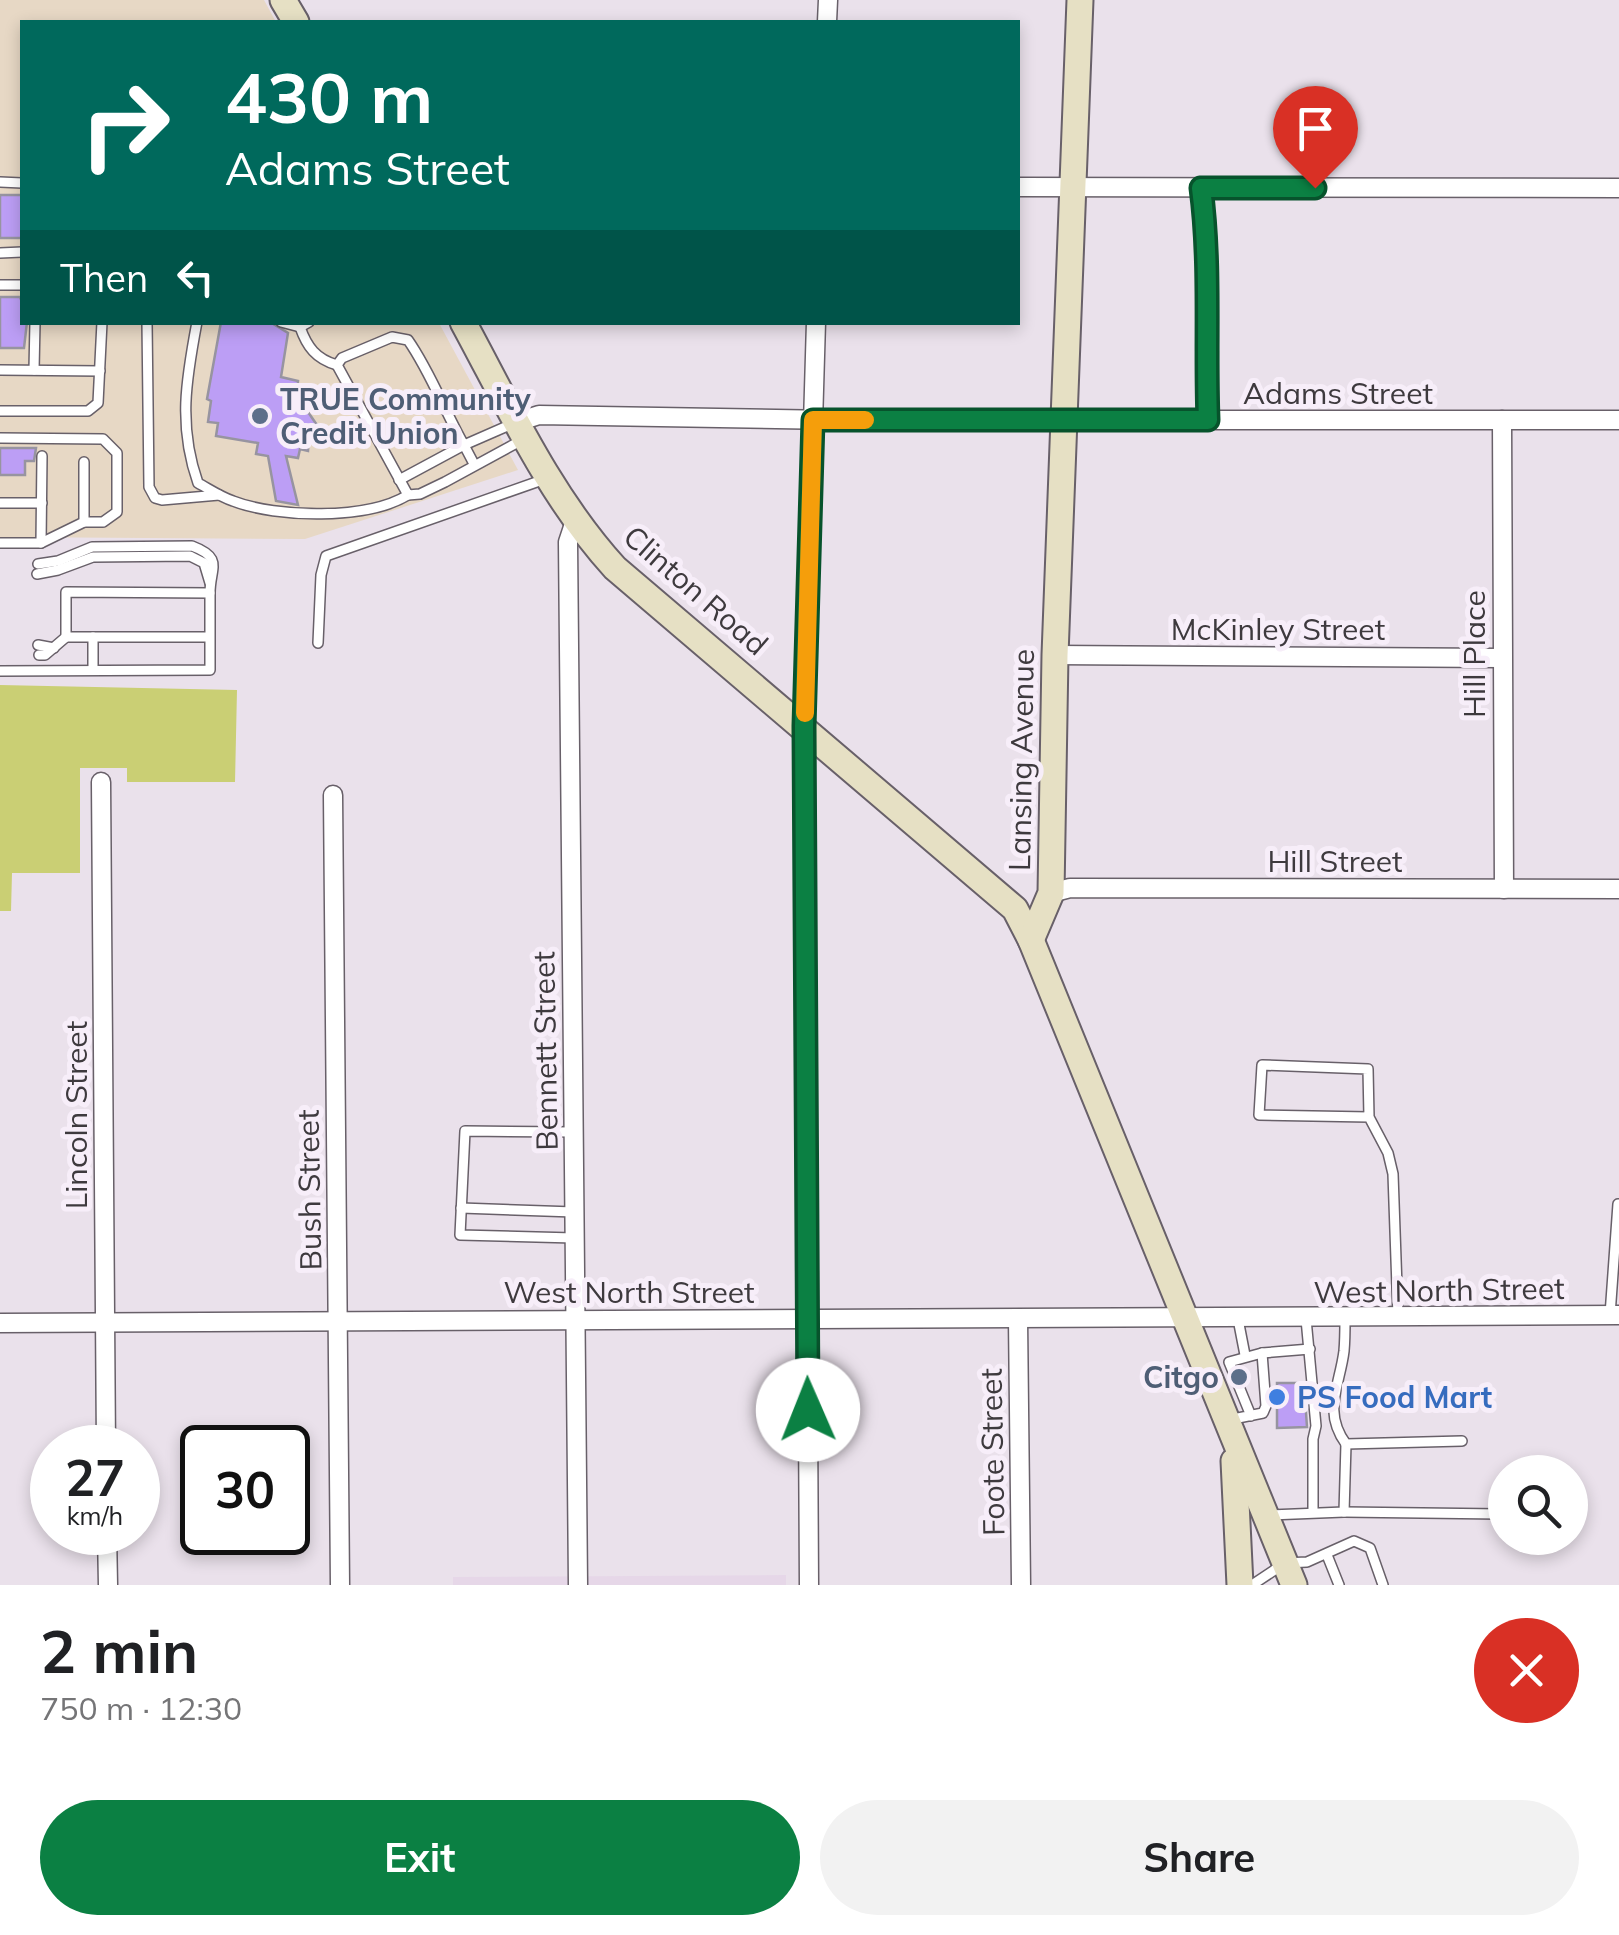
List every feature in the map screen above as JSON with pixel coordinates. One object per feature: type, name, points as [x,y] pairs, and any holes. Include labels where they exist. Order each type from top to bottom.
[{"type":"main road","name":"Lansing Avenue","points":[[1031,940],[1051,893],[1055,655],[1080,0]]},
{"type":"main road","name":"Clinton Road","points":[[465,325],[550,477],[615,568],[998,892],[1014,909],[1031,940]]},
{"type":"main road","points":[[1031,940],[1186,1318],[1236,1424],[1265,1516],[1290,1574]]},
{"type":"main road","points":[[1236,1424],[1240,1585]]},
{"type":"street","points":[[1020,186],[1619,188]]},
{"type":"street","points":[[809,1585],[804,726],[816,325]]},
{"type":"street","name":"Adams Street","points":[[522,430],[539,416],[1619,420]]},
{"type":"street","name":"Hill Place","points":[[1502,420],[1504,889]]},
{"type":"street","name":"Bennett Street","points":[[576,518],[568,542],[578,1585]]},
{"type":"street","name":"McKinley Street","points":[[1055,655],[1501,658]]},
{"type":"street","name":"Lincoln Street","points":[[101,782],[106,1425]]},
{"type":"street","name":"Bush Street","points":[[333,795],[340,1585]]},
{"type":"street","name":"Hill Street","points":[[1051,893],[1070,888],[1619,889]]},
{"type":"street","name":"West North Street","points":[[0,1323],[1614,1315]]},
{"type":"street","name":"Foote Street","points":[[1018,1319],[1021,1585]]},
{"type":"street","points":[[108,1555],[108,1585]]},
{"type":"lane","points":[[1201,188],[1208,263],[1208,420]]},
{"type":"lane","points":[[34,370],[35,325]]},
{"type":"lane","points":[[0,411],[88,411],[98,403],[102,325]]},
{"type":"lane","points":[[147,325],[149,487],[154,498],[193,499],[220,494]]},
{"type":"lane","points":[[196,325],[185,388],[187,451],[198,483],[234,502],[306,515],[392,504],[445,482],[522,430]]},
{"type":"lane","points":[[305,325],[306,343],[322,361],[337,365],[408,495]]},
{"type":"lane","points":[[337,365],[342,358],[392,336],[408,340],[431,376],[474,464]]},
{"type":"lane","points":[[0,370],[100,372]]},
{"type":"lane","points":[[399,480],[464,445],[522,430]]},
{"type":"lane","points":[[0,438],[103,439],[117,453],[117,512],[103,522],[84,522],[42,543],[0,543]]},
{"type":"lane","points":[[42,456],[42,543]]},
{"type":"lane","points":[[84,462],[84,522]]},
{"type":"lane","points":[[318,643],[321,575],[326,556],[550,477]]},
{"type":"lane","points":[[0,503],[42,503]]},
{"type":"lane","points":[[0,670],[210,670],[210,588],[215,574],[214,562],[206,551],[192,546],[92,548],[38,569]]},
{"type":"lane","points":[[66,638],[66,592],[210,588]]},
{"type":"lane","points":[[38,650],[54,648],[66,638],[210,637]]},
{"type":"lane","points":[[93,638],[93,670]]},
{"type":"lane","points":[[1368,1117],[1259,1115],[1262,1065],[1368,1069],[1368,1117],[1388,1153],[1394,1174],[1398,1316]]},
{"type":"lane","points":[[573,1132],[464,1130],[460,1236],[575,1238]]},
{"type":"lane","points":[[1614,1315],[1618,1204]]},
{"type":"lane","points":[[461,1208],[574,1212]]},
{"type":"lane","points":[[1238,1319],[1245,1356]]},
{"type":"lane","points":[[1306,1319],[1316,1426],[1313,1512]]},
{"type":"lane","points":[[1344,1512],[1346,1444],[1334,1414],[1334,1384],[1344,1354],[1345,1319]]},
{"type":"lane","points":[[1262,1353],[1266,1406],[1263,1413],[1236,1424],[1229,1362],[1262,1353],[1310,1349]]},
{"type":"lane","points":[[1346,1444],[1462,1441]]},
{"type":"lane","points":[[1265,1516],[1313,1512],[1488,1514]]},
{"type":"lane","points":[[1252,1585],[1290,1574],[1354,1541],[1370,1548],[1383,1585]]},
{"type":"lane","points":[[1328,1555],[1339,1585]]},
{"type":"shaded area","points":[[0,0],[264,0],[275,20],[20,20],[20,325],[440,325],[518,470],[305,539],[0,537]]},
{"type":"shaded area","points":[[786,1575],[786,1585],[453,1585],[453,1577]]},
{"type":"green space","points":[[0,685],[237,690],[235,782],[127,782],[127,768],[80,768],[80,873],[12,873],[11,911],[0,911]]},
{"type":"building","points":[[0,195],[20,195],[20,238],[0,238]]},
{"type":"building","points":[[0,297],[20,297],[20,325],[27,325],[24,348],[0,348]]},
{"type":"building","name":"TRUE Community Credit Union","points":[[220,325],[275,325],[288,333],[281,377],[298,381],[297,391],[319,428],[309,435],[308,451],[300,449],[298,458],[286,456],[298,505],[276,501],[268,456],[256,454],[258,443],[216,436],[218,423],[208,422],[211,401],[207,399]]},
{"type":"building","points":[[0,448],[36,448],[34,461],[25,461],[25,475],[0,475]]},
{"type":"building","points":[[1277,1383],[1304,1383],[1307,1427],[1277,1428]]},
{"type":"slow traffic","points":[[805,713],[813,420],[865,420]]},
{"type":"place","name":"TRUE Community Credit Union","points":[[260,416]]},
{"type":"place","name":"Citgo","points":[[1239,1377]]},
{"type":"place","name":"PS Food Mart","points":[[1277,1397]]},
{"type":"route","points":[[808,1410],[804,726],[813,420],[1208,420],[1208,263],[1201,188],[1315,188]]}]
